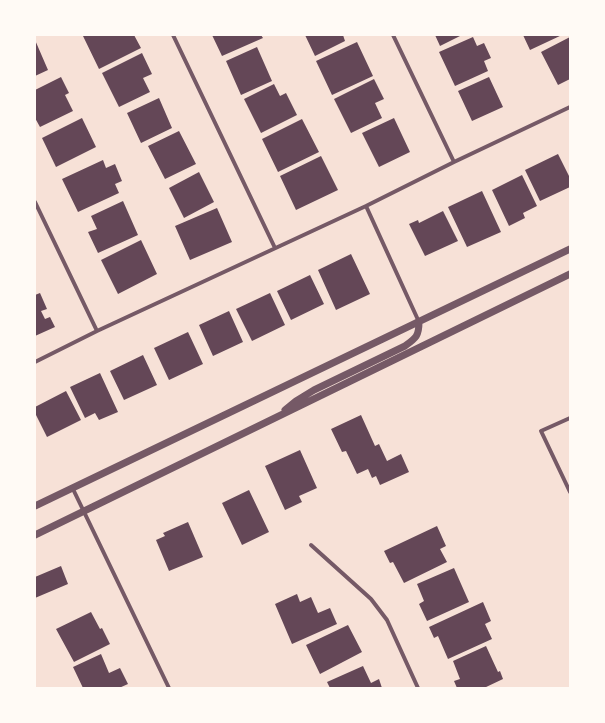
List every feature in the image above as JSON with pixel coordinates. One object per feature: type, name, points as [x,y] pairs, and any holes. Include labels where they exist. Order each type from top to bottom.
[{"type":"street","points":[[173,35],[275,248]]},
{"type":"street","points":[[393,35],[454,162]]},
{"type":"street","points":[[35,362],[97,331],[366,206],[570,107]]},
{"type":"street","points":[[35,202],[97,331]]},
{"type":"street","points":[[277,417],[296,401],[314,390],[410,342],[419,332],[419,322],[366,206]]},
{"type":"street","points":[[35,506],[570,249]]},
{"type":"street","points":[[35,536],[83,511],[570,274]]},
{"type":"street","points":[[570,418],[541,431],[570,492]]},
{"type":"street","points":[[72,487],[169,688]]},
{"type":"street","points":[[311,545],[371,599],[387,620],[418,688]]},
{"type":"building","points":[[134,35],[141,48],[99,69],[83,36]]},
{"type":"building","points":[[212,35],[261,35],[263,38],[222,56]]},
{"type":"building","points":[[305,35],[343,35],[345,41],[315,56]]},
{"type":"building","points":[[435,35],[462,35],[440,46]]},
{"type":"building","points":[[523,35],[562,35],[530,50]]},
{"type":"building","points":[[473,37],[477,46],[484,43],[491,58],[484,61],[488,71],[455,86],[439,52]]},
{"type":"building","points":[[570,37],[570,79],[558,85],[541,52]]},
{"type":"building","points":[[35,40],[48,70],[35,76]]},
{"type":"building","points":[[357,42],[373,76],[332,95],[316,61]]},
{"type":"building","points":[[257,47],[272,81],[241,95],[226,61]]},
{"type":"building","points":[[142,53],[152,74],[143,78],[150,92],[119,107],[102,73]]},
{"type":"building","points":[[61,77],[69,93],[65,95],[73,111],[40,127],[35,118],[35,90]]},
{"type":"building","points":[[489,77],[503,107],[472,121],[458,91]]},
{"type":"building","points":[[374,79],[384,99],[375,103],[382,118],[351,133],[334,99]]},
{"type":"building","points":[[274,84],[280,96],[286,93],[297,115],[261,133],[244,99]]},
{"type":"building","points":[[159,98],[172,128],[141,143],[127,113]]},
{"type":"building","points":[[82,118],[96,147],[56,167],[42,138]]},
{"type":"building","points":[[394,118],[410,152],[379,167],[362,133]]},
{"type":"building","points":[[302,119],[319,152],[278,172],[262,139]]},
{"type":"building","points":[[179,131],[196,164],[165,179],[148,146]]},
{"type":"building","points":[[558,154],[570,178],[570,187],[540,201],[525,170]]},
{"type":"building","points":[[321,156],[338,190],[296,210],[280,176]]},
{"type":"building","points":[[103,160],[106,168],[115,164],[122,181],[115,184],[119,193],[78,212],[62,179]]},
{"type":"building","points":[[199,172],[214,202],[184,218],[169,188]]},
{"type":"building","points":[[522,175],[537,206],[523,213],[525,218],[509,226],[492,190]]},
{"type":"building","points":[[482,191],[501,232],[467,247],[448,207]]},
{"type":"building","points":[[123,201],[138,235],[98,253],[88,232],[97,229],[91,216]]},
{"type":"building","points":[[217,208],[232,242],[190,260],[175,226]]},
{"type":"building","points":[[443,211],[458,241],[425,256],[409,224],[418,220],[419,223]]},
{"type":"building","points":[[141,240],[157,274],[118,294],[101,260]]},
{"type":"building","points":[[351,254],[370,294],[336,310],[318,270]]},
{"type":"building","points":[[310,275],[324,304],[291,320],[277,291]]},
{"type":"building","points":[[40,293],[47,309],[41,311],[45,319],[50,317],[55,327],[35,336],[35,295]]},
{"type":"building","points":[[270,293],[285,325],[252,341],[236,309]]},
{"type":"building","points":[[229,311],[243,342],[213,356],[199,325]]},
{"type":"building","points":[[188,332],[203,364],[169,380],[154,348]]},
{"type":"building","points":[[143,355],[157,385],[124,400],[110,371]]},
{"type":"building","points":[[100,373],[118,412],[99,420],[95,413],[85,418],[70,387]]},
{"type":"building","points":[[66,391],[81,420],[47,437],[35,413],[35,407]]},
{"type":"building","points":[[361,415],[375,446],[379,444],[387,461],[401,454],[409,472],[380,485],[376,476],[372,478],[368,469],[357,474],[346,451],[342,452],[331,429]]},
{"type":"building","points":[[300,450],[317,488],[299,496],[302,502],[285,510],[265,466]]},
{"type":"building","points":[[249,490],[269,532],[242,545],[222,503]]},
{"type":"building","points":[[188,522],[203,557],[169,571],[156,540],[165,536],[163,533]]},
{"type":"building","points":[[437,526],[446,546],[440,549],[447,562],[404,583],[393,562],[390,563],[384,551]]},
{"type":"building","points":[[61,566],[68,584],[35,598],[35,577]]},
{"type":"building","points":[[454,568],[469,602],[427,621],[419,604],[424,601],[417,584]]},
{"type":"building","points":[[297,594],[300,602],[311,597],[318,613],[330,608],[337,624],[292,644],[275,604]]},
{"type":"building","points":[[483,602],[491,621],[485,624],[492,639],[448,659],[438,636],[434,638],[429,627]]},
{"type":"building","points":[[91,612],[100,629],[102,628],[110,644],[74,662],[56,629]]},
{"type":"building","points":[[348,625],[362,652],[320,674],[306,645]]},
{"type":"building","points":[[486,646],[498,672],[500,671],[503,679],[484,688],[457,688],[454,681],[460,679],[453,661]]},
{"type":"building","points":[[101,654],[109,673],[120,668],[128,684],[119,688],[83,688],[73,667]]},
{"type":"building","points":[[363,666],[371,683],[379,679],[382,688],[330,688],[327,682]]}]
